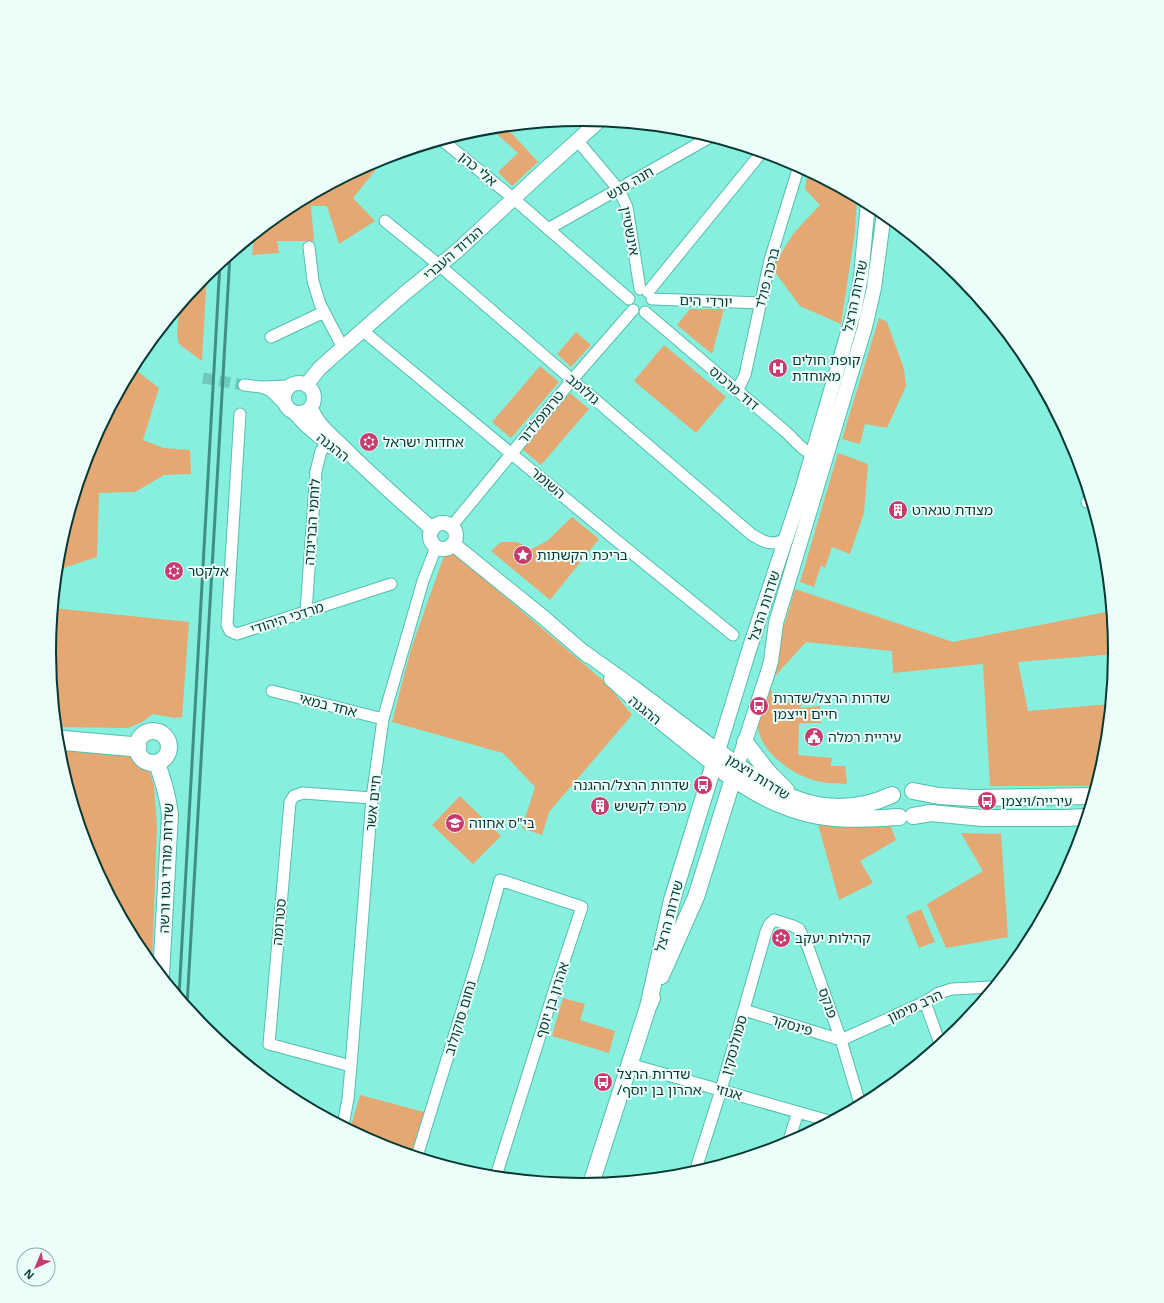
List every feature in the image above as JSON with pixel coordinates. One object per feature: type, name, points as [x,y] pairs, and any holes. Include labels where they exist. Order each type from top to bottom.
[{"type":"highway","points":[[64,741],[137,747]]},
{"type":"main road","points":[[155,731],[164,736],[169,744],[168,754],[161,762],[157,763],[152,764],[143,760],[137,747],[138,741],[145,734],[155,731]]},
{"type":"main road","points":[[745,742],[778,783],[799,801]]},
{"type":"main road","name":"שדרות ויצמן","points":[[716,758],[735,772],[757,794],[781,806],[819,817],[851,819],[906,817],[931,813],[982,818],[1081,817]]},
{"type":"main road","name":"שדרות הרצל","points":[[648,1007],[672,900],[716,758]]},
{"type":"main road","name":"שדרות מורדי גטו ורשה","points":[[157,763],[166,786],[170,815],[161,967]]},
{"type":"main road","name":"שדרות ויצמן","points":[[735,772],[799,801],[830,806],[857,806],[872,803],[892,795]]},
{"type":"main road","name":"שדרות הרצל","points":[[593,1177],[648,1007],[696,896],[735,772]]},
{"type":"main road","points":[[913,791],[919,799],[920,804],[917,813],[906,817],[895,815],[890,808],[890,799],[895,792],[902,788],[939,796],[974,798],[1088,796]]},
{"type":"street","name":"הגדוד העברי","points":[[306,385],[319,370],[343,348],[514,199],[593,126]]},
{"type":"street","name":"אינשטיין","points":[[578,140],[618,190],[627,207],[646,293]]},
{"type":"street","name":"חנה סנש","points":[[548,229],[705,140]]},
{"type":"street","name":"אלי כהן","points":[[446,143],[514,199]]},
{"type":"street","points":[[646,293],[759,156]]},
{"type":"street","name":"ברכה פולד","points":[[738,390],[745,375],[770,260],[797,172]]},
{"type":"street","points":[[514,199],[638,312],[644,312],[650,306],[646,293]]},
{"type":"street","name":"שדרות הרצל","points":[[716,758],[812,454],[857,298],[861,276],[867,210]]},
{"type":"street","name":"שדרות הרצל","points":[[735,772],[769,666],[776,622],[865,327],[874,288],[883,220]]},
{"type":"street","name":"גולומב","points":[[385,221],[439,265],[751,534],[768,543],[778,543],[786,538]]},
{"type":"street","points":[[309,247],[313,281],[324,312],[343,348]]},
{"type":"street","points":[[631,304],[633,292],[646,293]]},
{"type":"street","name":"יורדי הים","points":[[646,293],[761,303]]},
{"type":"street","name":"טרומפלדור","points":[[451,527],[572,380],[631,304]]},
{"type":"street","points":[[271,337],[324,312]]},
{"type":"street","name":"דוד מרכוס","points":[[644,312],[738,390],[806,451],[812,454]]},
{"type":"street","name":"השומר","points":[[363,331],[734,635]]},
{"type":"street","points":[[244,385],[261,387],[290,386],[298,383],[306,385],[313,393],[313,402],[311,407],[304,412],[290,409],[271,391],[261,387]]},
{"type":"street","points":[[290,386],[284,394],[284,399],[290,409]]},
{"type":"street","name":"ההגנה","points":[[311,407],[313,414],[331,441]]},
{"type":"street","name":"ההגנה","points":[[290,409],[306,425],[331,441],[432,529]]},
{"type":"street","name":"מרדכי היהודי","points":[[240,414],[227,625],[230,631],[237,634],[391,584]]},
{"type":"street","name":"לוחמי הבריגדה","points":[[306,612],[316,471],[321,452],[331,441]]},
{"type":"street","points":[[812,454],[827,456]]},
{"type":"street","points":[[439,524],[448,524],[451,527],[456,534],[456,539],[453,544],[444,549],[436,547],[431,541],[430,537],[432,529],[439,524]]},
{"type":"street","name":"ההגנה","points":[[453,544],[544,617],[582,650],[628,696],[716,758]]},
{"type":"street","name":"חיים אשר","points":[[344,1120],[348,1099],[351,1066],[372,798],[383,719],[423,581],[436,547]]},
{"type":"street","name":"אחד במאי","points":[[272,691],[383,719]]},
{"type":"street","name":"סטרומה","points":[[351,1066],[269,1044],[290,802],[294,796],[303,793],[372,798]]},
{"type":"street","name":"אהרון בן יוסף","points":[[498,1170],[582,907],[500,880]]},
{"type":"street","name":"נחום סוקולוב","points":[[418,1152],[478,959],[500,880]]},
{"type":"street","name":"סמולנסקין","points":[[697,1164],[721,1090],[766,932],[769,925],[774,920]]},
{"type":"street","name":"פנקס","points":[[774,920],[799,929],[808,947],[841,1040],[858,1099]]},
{"type":"street","name":"הרב מימון","points":[[841,1040],[925,1002],[939,993],[952,989],[986,987]]},
{"type":"street","points":[[925,1002],[938,1038]]},
{"type":"street","name":"פינסקר","points":[[744,1010],[841,1040]]},
{"type":"street","name":"אגוזי","points":[[629,1064],[822,1119]]},
{"type":"street","points":[[791,1133],[798,1112]]},
{"type":"shaded area","points":[[509,131],[538,162],[512,186],[498,172],[518,153],[496,133]]},
{"type":"shaded area","points":[[378,168],[353,198],[375,221],[339,244],[327,206],[311,206],[314,241],[277,241],[279,253],[252,255],[253,241],[290,214],[349,180]]},
{"type":"shaded area","points":[[807,177],[857,203],[855,232],[841,324],[800,306],[772,268],[793,234],[820,205],[805,189]]},
{"type":"shaded area","points":[[206,284],[202,361],[179,344],[177,335],[179,315]]},
{"type":"shaded area","points":[[690,309],[724,309],[712,354],[677,325]]},
{"type":"shaded area","points":[[879,318],[887,322],[904,369],[906,386],[887,428],[865,424],[860,444],[842,439]]},
{"type":"shaded area","points":[[576,332],[591,345],[571,367],[557,354]]},
{"type":"shaded area","points":[[664,345],[726,397],[696,433],[634,381]]},
{"type":"shaded area","points":[[540,366],[559,382],[511,438],[492,422]]},
{"type":"shaded area","points":[[137,371],[159,388],[143,440],[164,448],[190,450],[191,474],[164,475],[135,492],[99,493],[97,557],[63,568],[74,515],[96,450],[126,388]]},
{"type":"shaded area","points":[[570,393],[589,409],[541,465],[522,449]]},
{"type":"shaded area","points":[[838,453],[868,464],[864,513],[850,554],[832,547],[825,568],[821,565],[814,587],[800,582]]},
{"type":"shaded area","points":[[572,517],[599,539],[550,600],[491,551],[501,542],[517,542],[532,549],[547,541]]},
{"type":"shaded area","points":[[445,553],[455,554],[606,683],[632,715],[549,812],[542,835],[522,828],[535,787],[503,753],[392,722],[411,649]]},
{"type":"shaded area","points":[[795,589],[953,642],[1106,612],[1108,655],[1018,662],[1028,711],[1105,704],[1098,754],[1090,786],[990,786],[983,664],[893,673],[892,651],[806,642],[776,675],[770,673]]},
{"type":"shaded area","points":[[58,609],[189,622],[182,717],[175,718],[153,714],[142,722],[128,728],[62,727],[57,686],[56,652]]},
{"type":"shaded area","points":[[766,689],[772,690],[772,703],[801,700],[801,708],[820,706],[821,723],[799,723],[798,755],[832,758],[831,766],[845,766],[847,784],[812,780],[782,764],[773,756],[761,738],[758,728],[759,713]]},
{"type":"shaded area","points":[[65,748],[131,752],[136,763],[150,772],[154,786],[157,826],[152,954],[126,914],[96,853],[74,788]]},
{"type":"shaded area","points":[[460,796],[501,836],[473,864],[432,825]]},
{"type":"shaded area","points":[[889,822],[896,840],[860,861],[873,883],[839,900],[818,824]]},
{"type":"shaded area","points":[[961,833],[1001,834],[1008,937],[946,948],[927,904],[983,871]]},
{"type":"shaded area","points":[[921,909],[935,942],[919,948],[906,916]]},
{"type":"shaded area","points":[[563,998],[585,1004],[580,1020],[615,1031],[609,1053],[552,1036]]},
{"type":"shaded area","points":[[360,1095],[424,1112],[412,1150],[351,1124]]},
{"type":"tunnel","points":[[203,378],[244,385]]},
{"type":"railway","points":[[187,998],[230,261]]},
{"type":"railway","points":[[179,989],[220,271]]},
{"type":"place","name":"קופת חולים מאוחדת","points":[[778,368]]},
{"type":"place","name":"אחדות ישראל","points":[[369,442]]},
{"type":"place","name":"מצודת טגארט","points":[[898,510]]},
{"type":"place","name":"בריכת הקשתות","points":[[523,555]]},
{"type":"place","name":"אלקטר","points":[[174,571]]},
{"type":"place","name":"שדרות הרצל/שדרות חיים וייצמן","points":[[759,706]]},
{"type":"place","name":"עיריית רמלה","points":[[814,737]]},
{"type":"place","name":"שדרות הרצל/ההגנה","points":[[703,785]]},
{"type":"place","name":"עירייה/ויצמן","points":[[987,801]]},
{"type":"place","name":"מרכז לקשיש","points":[[600,806]]},
{"type":"place","name":"בי\"ס אחווה","points":[[455,823]]},
{"type":"place","name":"קהילות יעקב","points":[[781,938]]},
{"type":"place","name":"שדרות הרצל /אהרון בן יוסף","points":[[603,1082]]}]
